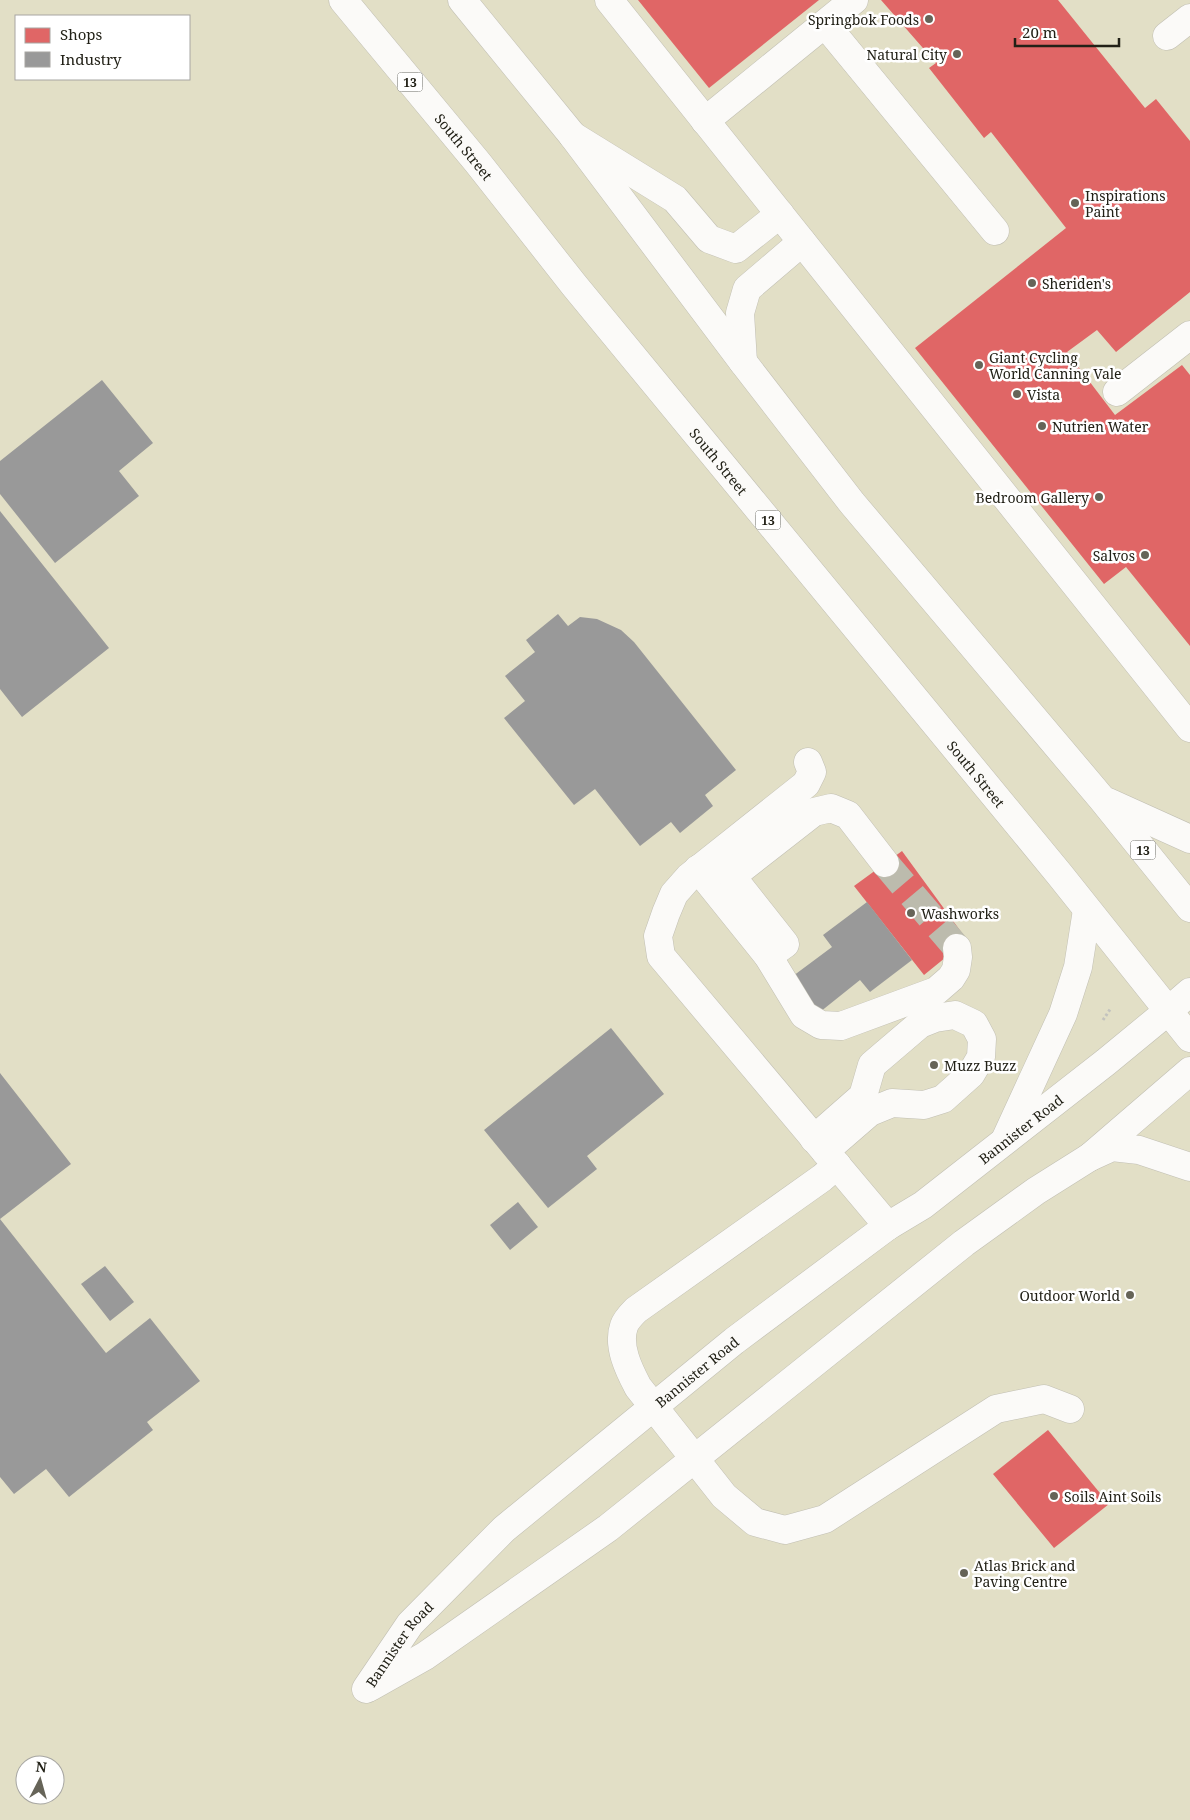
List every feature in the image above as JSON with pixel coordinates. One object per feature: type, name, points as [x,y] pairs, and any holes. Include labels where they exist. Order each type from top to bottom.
[{"type":"main road","name":"South Street","points":[[343,0],[478,163],[574,284],[1190,1038]]},
{"type":"main road","name":"13","points":[[462,0],[573,136],[852,503],[1102,799],[1190,908]]},
{"type":"main road","points":[[609,0],[1190,728]]},
{"type":"main road","points":[[705,121],[854,0]]},
{"type":"main road","points":[[1167,36],[1190,18]]},
{"type":"main road","points":[[825,24],[995,231]]},
{"type":"main road","points":[[573,136],[675,199],[709,239],[736,249],[780,214]]},
{"type":"main road","points":[[743,362],[740,313],[747,290],[802,242]]},
{"type":"main road","points":[[1117,392],[1190,335]]},
{"type":"main road","points":[[808,762],[812,772],[806,784],[707,862],[689,877],[674,894],[658,936],[661,956],[888,1226]]},
{"type":"main road","points":[[1102,799],[1190,839]]},
{"type":"main road","points":[[732,876],[814,812],[830,808],[848,815],[885,863]]},
{"type":"main road","points":[[707,862],[732,876],[785,944],[768,956]]},
{"type":"main road","points":[[707,862],[804,1015],[821,1025],[841,1026],[936,992],[951,978],[956,970],[957,948]]},
{"type":"main road","points":[[1005,1140],[1063,1014],[1078,967],[1087,910]]},
{"type":"main road","name":"Bannister Road","points":[[1190,992],[1106,1062],[923,1205],[888,1226],[734,1341],[504,1529],[410,1624],[366,1689],[425,1656],[600,1534],[964,1244],[1036,1190],[1090,1157],[1190,1071]]},
{"type":"main road","points":[[825,1152],[870,1112],[892,1103],[924,1105],[943,1099],[972,1074],[981,1057],[982,1039],[974,1024],[956,1014],[935,1018],[920,1024],[872,1064],[863,1096],[825,1152],[822,1178],[636,1310],[624,1326],[622,1346],[629,1369],[638,1387],[724,1496],[755,1522],[785,1530],[825,1518],[996,1409],[1044,1399],[1070,1409]]},
{"type":"main road","points":[[1090,1157],[1112,1147],[1139,1150],[1190,1167]]},
{"type":"shaded area","points":[[0,0],[1190,0],[1190,1820],[0,1820]]},
{"type":"building: Shops","points":[[638,0],[819,0],[709,88]]},
{"type":"building: Shops","points":[[881,0],[1058,0],[1145,108],[1156,99],[1190,141],[1190,292],[1116,352],[1097,330],[1067,352],[1115,415],[1182,365],[1190,375],[1190,646],[1126,567],[1104,584],[915,348],[1066,228],[991,132],[984,138],[929,68],[936,63]]},
{"type":"building: Shops","name":"Washworks","points":[[902,851],[967,940],[924,975],[854,886]]},
{"type":"building: Shops","points":[[1048,1430],[1109,1504],[1054,1548],[993,1474]]},
{"type":"building: Industry","points":[[102,380],[153,443],[119,471],[139,496],[55,563],[0,494],[0,461]]},
{"type":"building: Industry","points":[[0,511],[109,648],[22,717],[0,689]]},
{"type":"building: Industry","points":[[558,614],[568,626],[580,617],[597,619],[621,630],[634,642],[736,770],[705,795],[713,806],[680,833],[671,822],[640,846],[595,789],[574,805],[504,718],[525,701],[505,676],[535,652],[526,640]]},
{"type":"building: Industry","points":[[867,902],[912,960],[870,992],[860,980],[820,1012],[793,976],[832,947],[823,935]]},
{"type":"building: Industry","points":[[611,1028],[664,1094],[587,1156],[597,1169],[548,1208],[484,1130]]},
{"type":"building: Industry","points":[[0,1073],[71,1164],[0,1219]]},
{"type":"building: Industry","points":[[518,1202],[538,1227],[510,1250],[490,1225]]},
{"type":"building: Industry","points":[[0,1219],[106,1353],[150,1318],[200,1381],[147,1422],[153,1430],[69,1497],[46,1469],[14,1494],[0,1477]]},
{"type":"building: Industry","points":[[105,1266],[134,1302],[110,1321],[81,1284]]},
{"type":"tunnel","points":[[885,863],[957,948]]},
{"type":"place","name":"Springbok Foods","points":[[929,19]]},
{"type":"place","name":"Natural City","points":[[957,54]]},
{"type":"place","name":"Inspirations Paint","points":[[1075,203]]},
{"type":"place","name":"Sheriden's","points":[[1032,283]]},
{"type":"place","name":"Giant Cycling World Canning Vale","points":[[979,365]]},
{"type":"place","name":"Vista","points":[[1017,394]]},
{"type":"place","name":"Nutrien Water","points":[[1042,426]]},
{"type":"place","name":"Bedroom Gallery","points":[[1099,497]]},
{"type":"place","name":"Salvos","points":[[1145,555]]},
{"type":"place","name":"Washworks","points":[[911,913]]},
{"type":"place","name":"Muzz Buzz","points":[[934,1065]]},
{"type":"place","name":"Outdoor World","points":[[1130,1295]]},
{"type":"place","name":"Soils Aint Soils","points":[[1054,1496]]},
{"type":"place","name":"Atlas Brick and Paving Centre","points":[[964,1573]]}]
